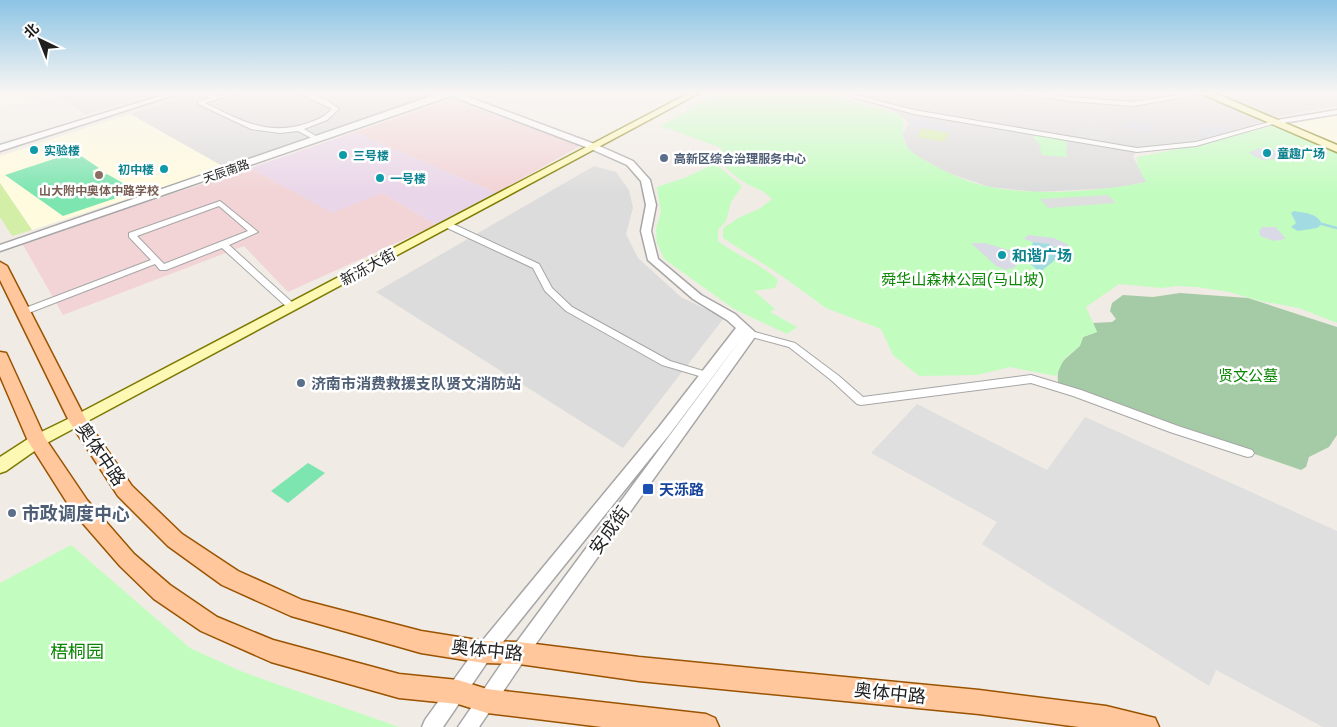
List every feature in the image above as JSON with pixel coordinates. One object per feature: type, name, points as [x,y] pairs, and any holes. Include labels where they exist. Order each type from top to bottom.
[{"type":"main road","name":"新泺大街","points":[[0,466],[37,441],[633,126]]},
{"type":"main road","points":[[1286,126],[1337,149]]},
{"type":"main road","name":"奥体中路","points":[[0,266],[78,421],[126,491],[175,540],[230,578],[299,609],[421,642],[484,652],[519,654],[638,669],[989,703],[1106,718],[1146,727]]},
{"type":"main road","points":[[0,357],[37,441],[80,506],[127,560],[162,592],[209,624],[271,651],[399,686],[458,692],[487,701],[706,727]]},
{"type":"main road","name":"新泺大街","points":[[0,452],[37,441]]},
{"type":"street","points":[[0,148],[71,126]]},
{"type":"street","points":[[251,126],[260,130],[279,132],[309,126]]},
{"type":"street","name":"天辰南路","points":[[0,248],[354,126]]},
{"type":"street","points":[[539,126],[630,163],[645,180],[651,205],[646,230],[653,260],[697,297],[731,317],[747,330],[792,345],[861,401],[1030,379],[1248,453]]},
{"type":"street","points":[[996,126],[1137,150],[1196,144],[1263,126]]},
{"type":"street","points":[[300,129],[317,139]]},
{"type":"street","points":[[220,203],[254,232],[163,268],[156,260],[132,235],[220,203]]},
{"type":"street","points":[[448,225],[536,266],[548,289],[574,312],[666,363],[706,375]]},
{"type":"street","points":[[223,244],[292,307]]},
{"type":"street","points":[[23,312],[156,260]]},
{"type":"street","name":"安成街","points":[[458,692],[484,652],[664,430],[706,375],[747,330]]},
{"type":"street","name":"安成街","points":[[468,727],[747,330]]},
{"type":"street","points":[[432,727],[458,692]]},
{"type":"shaded area","name":"山大附中奥体中路学校","points":[[93,126],[151,126],[224,167],[32,230],[0,183],[0,156]]},
{"type":"shaded area","points":[[151,126],[341,126],[224,167]]},
{"type":"shaded area","points":[[373,126],[525,126],[580,146],[496,193],[355,132]]},
{"type":"shaded area","points":[[907,126],[1262,126],[1196,144],[1137,150],[1133,157],[1147,182],[1116,188],[1037,192],[989,187],[946,172],[910,152],[902,135]]},
{"type":"shaded area","points":[[913,126],[953,126],[950,133]]},
{"type":"shaded area","points":[[1083,126],[1101,126],[1113,129],[1104,141],[1074,136]]},
{"type":"shaded area","points":[[1124,126],[1156,126],[1153,132],[1143,132]]},
{"type":"shaded area","points":[[1195,126],[1230,126],[1229,131],[1204,138],[1200,137],[1201,131]]},
{"type":"shaded area","points":[[1297,126],[1337,126],[1337,143]]},
{"type":"shaded area","points":[[355,132],[496,193],[436,225],[382,193],[332,213],[251,168]]},
{"type":"shaded area","name":"童趣广场","points":[[1259,148],[1280,150],[1290,158],[1262,160],[1249,153]]},
{"type":"shaded area","points":[[594,166],[616,172],[629,190],[633,208],[626,234],[638,258],[681,297],[724,318],[623,448],[376,292]]},
{"type":"shaded area","points":[[251,168],[331,212],[382,193],[436,225],[288,292],[244,246],[63,315],[22,243]]},
{"type":"shaded area","points":[[1108,195],[1116,203],[1048,208],[1040,199]]},
{"type":"shaded area","points":[[1262,227],[1276,227],[1286,239],[1274,241],[1260,236],[1259,231]]},
{"type":"shaded area","points":[[1028,235],[1054,238],[1069,245],[1066,248],[1058,248],[1049,244],[1024,239]]},
{"type":"shaded area","name":"和谐广场","points":[[971,243],[985,243],[1012,251],[1021,258],[1015,267],[1006,270],[996,266]]},
{"type":"shaded area","points":[[917,404],[1047,470],[1085,417],[1337,531],[1337,727],[1323,727],[1216,670],[1209,686],[982,544],[997,522],[871,453]]},
{"type":"green space","name":"舜华山森林公园(马山坡)","points":[[661,126],[904,126],[903,138],[908,148],[917,156],[951,174],[974,183],[1009,190],[1068,192],[1146,182],[1138,167],[1137,157],[1208,143],[1277,126],[1337,153],[1337,323],[1299,308],[1260,301],[1229,292],[1197,287],[1177,286],[1162,288],[1119,284],[1086,307],[1097,332],[1083,337],[1080,346],[1064,359],[1056,376],[1010,367],[977,375],[919,376],[893,355],[881,329],[826,308],[782,276],[723,238],[723,228],[740,217],[759,209],[772,199],[764,192],[741,180],[720,162],[722,148]]},
{"type":"green space","points":[[922,128],[950,133],[944,142],[917,137]]},
{"type":"green space","points":[[1034,134],[1066,140],[1067,157],[1042,155],[1039,144],[1033,137]]},
{"type":"green space","points":[[75,152],[99,168],[92,171],[100,177],[107,174],[137,191],[63,216],[5,175]]},
{"type":"green space","points":[[713,162],[742,186],[731,202],[726,221],[718,230],[718,241],[764,269],[778,280],[775,288],[754,291],[775,309],[770,312],[797,327],[787,334],[734,309],[664,259],[657,243],[656,228],[661,212],[657,187],[684,178],[712,165]]},
{"type":"green space","points":[[0,183],[32,230],[12,236],[0,217]]},
{"type":"green space","name":"贤文公墓","points":[[1180,293],[1248,298],[1337,327],[1337,435],[1329,447],[1309,457],[1306,467],[1301,470],[1059,387],[1059,369],[1062,363],[1080,344],[1083,337],[1097,332],[1093,323],[1112,322],[1116,319],[1110,311],[1112,303],[1123,295],[1153,297]]},
{"type":"green space","points":[[308,463],[325,473],[288,503],[271,491]]},
{"type":"green space","name":"梧桐园","points":[[71,545],[190,648],[243,672],[399,727],[0,727],[0,583]]},
{"type":"water","points":[[1294,211],[1314,216],[1322,224],[1317,228],[1298,231],[1291,227],[1296,223],[1291,213]]},
{"type":"water","points":[[1033,242],[1049,244],[1065,252],[1040,272],[1029,263],[1029,254]]},
{"type":"waterway","points":[[1322,224],[1337,228]]},
{"type":"place","name":"实验楼","points":[[34,150]]},
{"type":"place","name":"童趣广场","points":[[1267,153]]},
{"type":"place","name":"三号楼","points":[[343,155]]},
{"type":"place","name":"高新区综合治理服务中心","points":[[664,158]]},
{"type":"place","name":"初中楼","points":[[164,169]]},
{"type":"place","name":"山大附中奥体中路学校","points":[[99,175]]},
{"type":"place","name":"一号楼","points":[[380,178]]},
{"type":"place","name":"和谐广场","points":[[1002,255]]},
{"type":"place","name":"济南市消费救援支队贤文消防站","points":[[301,383]]},
{"type":"place","name":"天泺路","points":[[648,489]]},
{"type":"place","name":"市政调度中心","points":[[12,513]]}]
